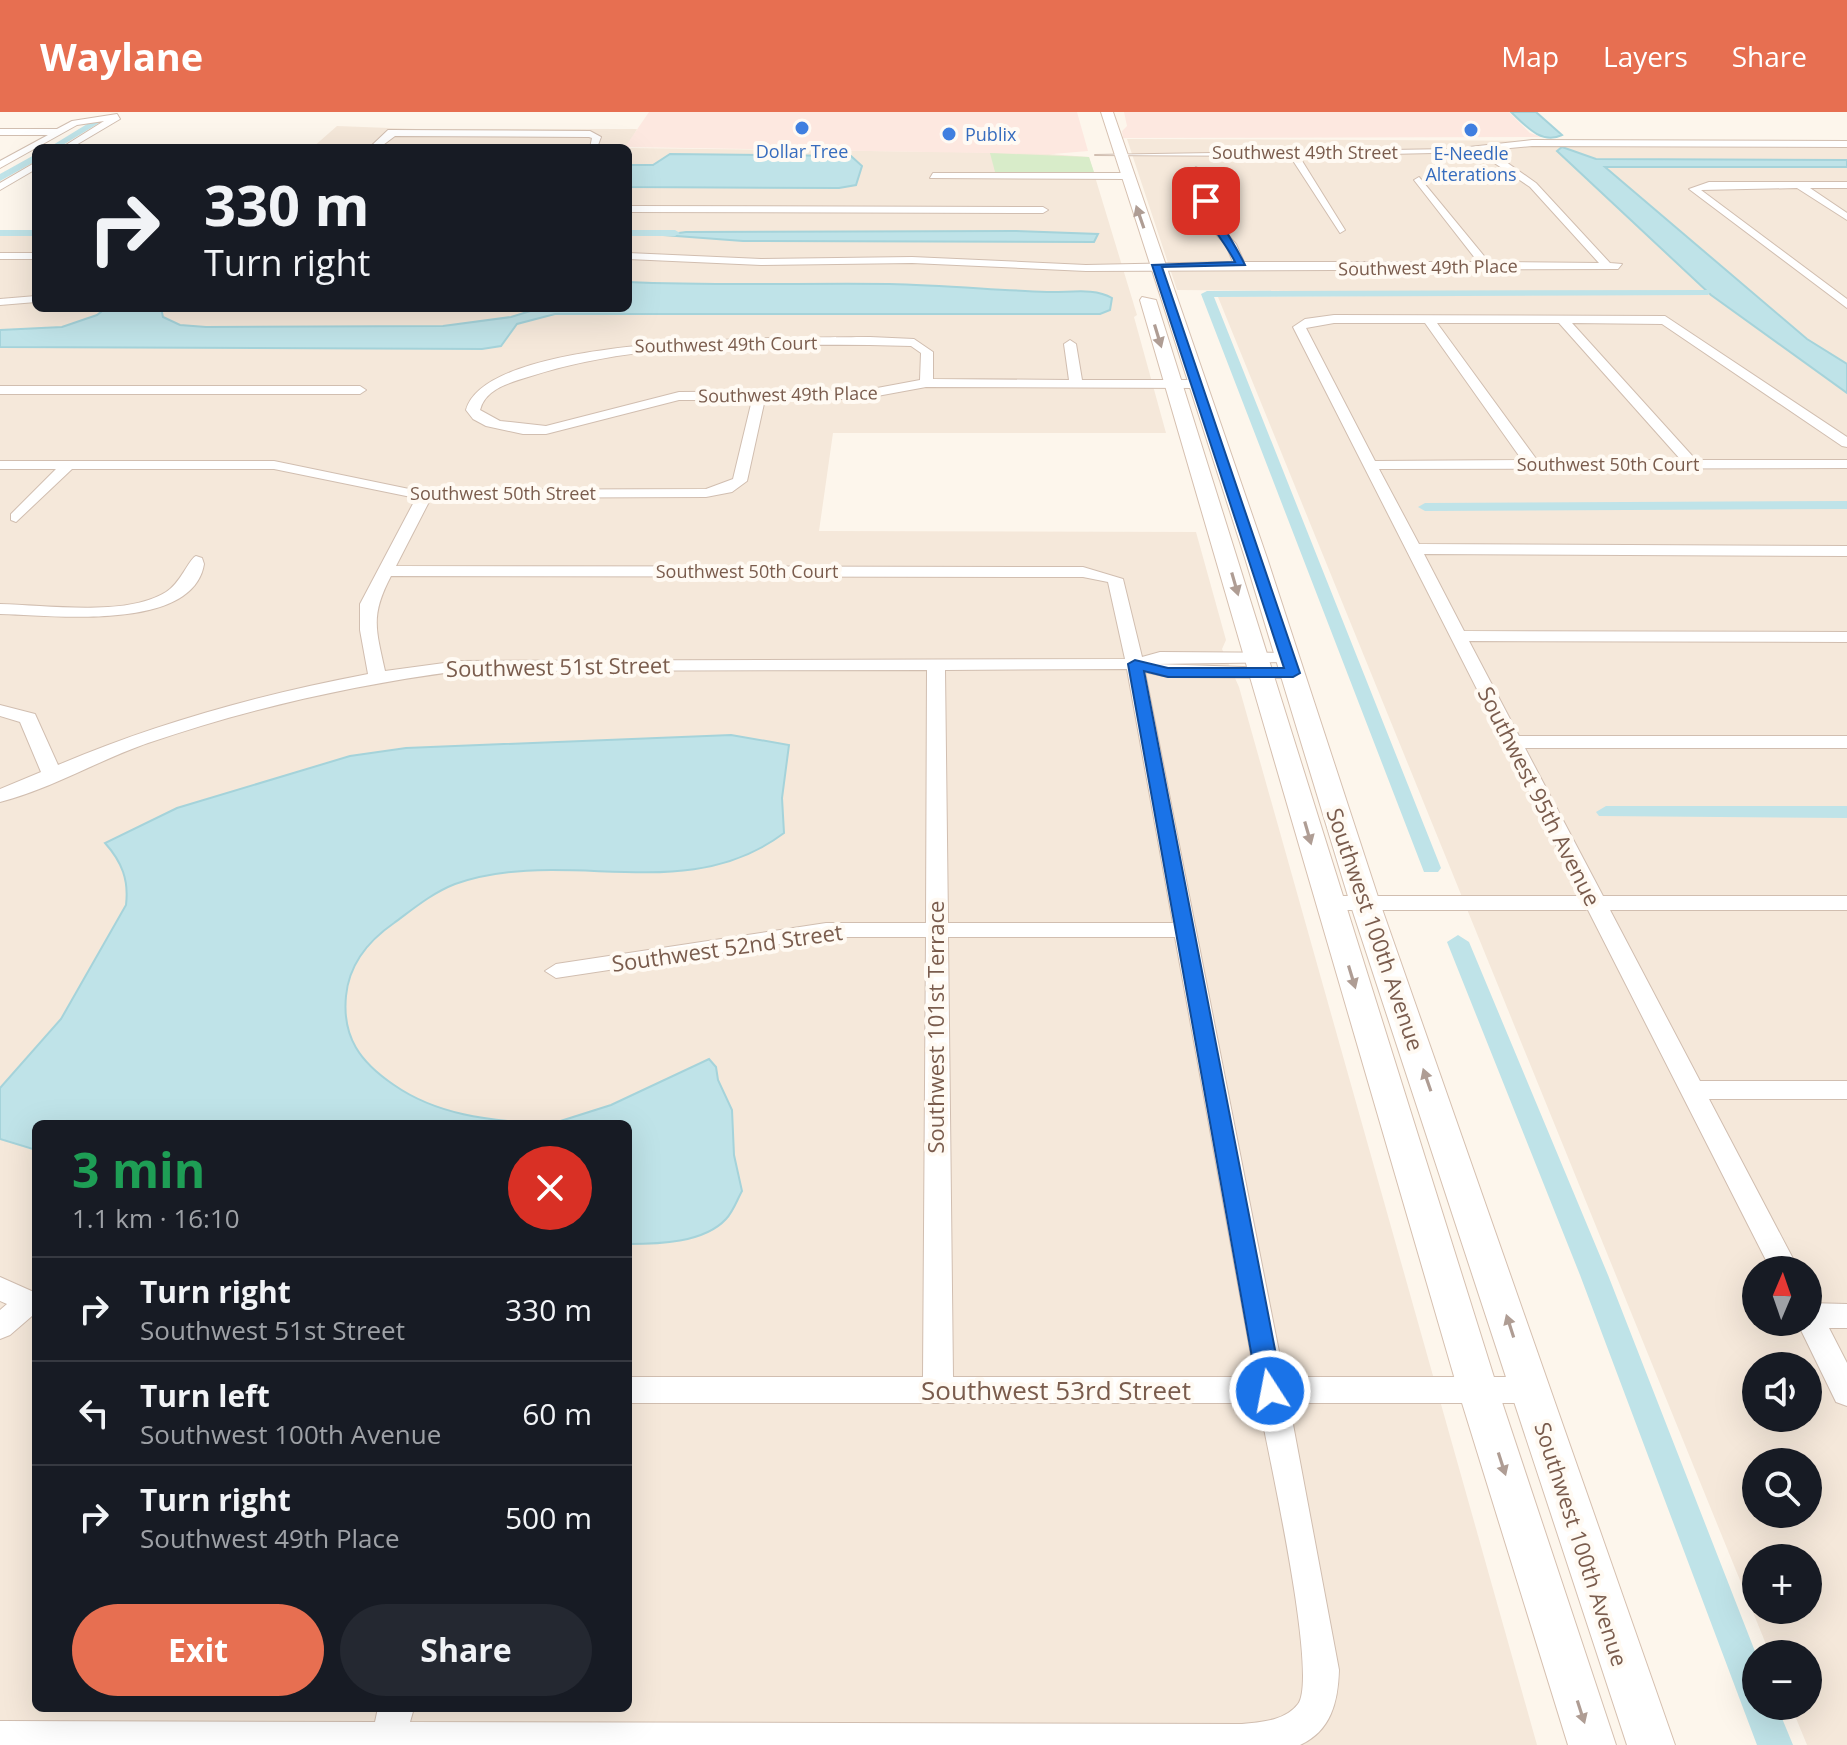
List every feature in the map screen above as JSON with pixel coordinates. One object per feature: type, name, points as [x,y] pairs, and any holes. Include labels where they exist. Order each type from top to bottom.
[{"type":"main road","name":"Southwest 100th Avenue","points":[[1107,112],[1126,176],[1140,260],[1173,384],[1259,665],[1531,1390],[1651,1745]]},
{"type":"main road","points":[[1093,138],[1108,182]]},
{"type":"main road","name":"Southwest 100th Avenue","points":[[1140,260],[1197,384],[1290,665],[1347,903],[1478,1390],[1592,1745]]},
{"type":"street","points":[[38,144],[86,120],[121,114]]},
{"type":"street","points":[[72,144],[121,114]]},
{"type":"street","points":[[0,132],[59,132]]},
{"type":"street","points":[[378,144],[390,134],[594,135],[595,144]]},
{"type":"street","name":"Southwest 49th Street","points":[[1099,155],[1203,151],[1293,154],[1481,150],[1532,143],[1847,144]]},
{"type":"street","points":[[0,165],[32,147]]},
{"type":"street","points":[[1481,150],[1511,164],[1567,218],[1606,261],[1604,264]]},
{"type":"street","points":[[1293,154],[1311,178],[1313,189],[1340,230]]},
{"type":"street","points":[[0,187],[32,167]]},
{"type":"street","points":[[1196,170],[1193,174],[1213,219],[1240,265]]},
{"type":"street","points":[[632,209],[933,187],[1108,182],[1126,176]]},
{"type":"street","points":[[1419,180],[1486,266]]},
{"type":"street","points":[[1799,185],[1847,217]]},
{"type":"street","points":[[1847,185],[1696,186],[1696,191],[1847,305]]},
{"type":"street","points":[[933,187],[1043,210]]},
{"type":"street","points":[[0,256],[32,256]]},
{"type":"street","name":"Southwest 49th Place","points":[[632,256],[761,262],[1140,260],[1240,265],[1618,266]]},
{"type":"street","points":[[0,302],[31,300]]},
{"type":"street","points":[[1428,319],[1665,320],[1847,443]]},
{"type":"street","points":[[1428,319],[1532,464]]},
{"type":"street","name":"Southwest 95th Avenue","points":[[1428,319],[1304,322],[1300,330],[1778,1256]]},
{"type":"street","points":[[1562,319],[1692,464]]},
{"type":"street","name":"Southwest 49th Court","points":[[481,419],[473,410],[474,403],[484,391],[503,382],[577,356],[647,344],[914,343],[927,352],[926,383]]},
{"type":"street","points":[[1070,344],[1076,383]]},
{"type":"street","name":"Southwest 49th Place","points":[[481,419],[515,429],[560,429],[593,423],[663,398],[877,394],[926,383],[1197,384]]},
{"type":"street","points":[[0,390],[360,390]]},
{"type":"street","name":"Southwest 50th Street","points":[[0,465],[284,466],[388,491],[426,494],[721,491],[740,481],[759,396]]},
{"type":"street","name":"Southwest 50th Court","points":[[1369,465],[1847,464]]},
{"type":"street","points":[[16,517],[68,465]]},
{"type":"street","points":[[377,677],[367,617],[373,591],[426,494]]},
{"type":"street","points":[[1413,549],[1847,551]]},
{"type":"street","points":[[0,609],[145,608],[180,592],[196,570],[196,561]]},
{"type":"street","name":"Southwest 50th Court","points":[[383,571],[1083,572],[1110,576],[1121,591],[1135,664]]},
{"type":"street","points":[[1458,636],[1847,637]]},
{"type":"street","name":"Southwest 51st Street","points":[[0,796],[188,724],[377,677],[505,664],[1135,664],[1168,672],[1290,665]]},
{"type":"street","name":"Southwest 101st Terrace","points":[[936,664],[934,929],[938,1390]]},
{"type":"street","points":[[0,1739],[392,1724],[1242,1742],[1277,1739],[1296,1732],[1311,1717],[1321,1696],[1322,1659],[1135,664]]},
{"type":"street","points":[[7,711],[28,718],[52,775]]},
{"type":"street","points":[[1514,742],[1847,742]]},
{"type":"street","points":[[1347,903],[1847,903]]},
{"type":"street","name":"Southwest 52nd Street","points":[[556,971],[826,930],[1186,930]]},
{"type":"street","points":[[1693,1090],[1847,1090]]},
{"type":"street","points":[[0,1288],[32,1304]]},
{"type":"street","points":[[0,1327],[32,1305]]},
{"type":"street","points":[[1822,1316],[1847,1316]]},
{"type":"street","points":[[1818,1336],[1847,1393]]},
{"type":"street","name":"Southwest 53rd Street","points":[[632,1390],[1531,1390]]},
{"type":"shaded area","points":[[649,112],[1077,112],[1088,151],[1053,154],[632,147],[632,144],[627,144]]},
{"type":"shaded area","points":[[1124,112],[1509,112],[1530,133],[1542,137],[1123,138],[1122,131],[1127,126]]},
{"type":"shaded area","points":[[337,126],[637,129],[629,144],[317,144]]},
{"type":"shaded area","points":[[1127,139],[1847,142],[1847,1745],[1807,1745],[1797,1720],[1822,1720],[1822,1640],[1764,1640],[1758,1624],[1822,1624],[1822,1544],[1742,1544],[1742,1585],[1218,297],[1710,294],[1177,290]]},
{"type":"shaded area","points":[[632,148],[1035,153],[1089,157],[1137,315],[1134,317],[1166,433],[833,433],[819,531],[1196,532],[1226,640],[1222,649],[1239,687],[1537,1745],[0,1745],[0,236],[32,236],[32,312],[632,312]]},
{"type":"green space","points":[[990,153],[1089,157],[1094,172],[995,172]]},
{"type":"water","points":[[1511,112],[1536,112],[1562,135],[1540,136]]},
{"type":"water","points":[[1562,147],[1596,159],[1847,160],[1847,167],[1605,167],[1807,339],[1847,364],[1847,393],[1711,295],[1557,151]]},
{"type":"water","points":[[670,154],[851,156],[862,166],[856,185],[839,188],[632,187],[632,165],[653,165]]},
{"type":"water","points":[[1016,231],[1098,234],[1094,242],[743,241],[663,235],[686,232]]},
{"type":"water","points":[[632,282],[909,285],[1089,292],[1112,298],[1110,310],[1100,314],[555,314],[517,324],[501,346],[482,349],[0,347],[0,330],[62,327],[101,312],[162,312],[163,317],[180,325],[206,327],[443,326],[527,312],[632,312]]},
{"type":"water","points":[[731,735],[789,745],[782,798],[784,833],[746,855],[706,867],[665,872],[539,870],[497,874],[455,884],[431,897],[368,946],[351,974],[346,996],[350,1036],[363,1058],[410,1095],[445,1109],[501,1120],[32,1120],[32,1149],[0,1139],[0,1088],[61,1019],[126,905],[123,872],[105,843],[177,808],[350,756],[406,748]]},
{"type":"water","points":[[709,1059],[716,1067],[718,1080],[732,1110],[734,1155],[742,1191],[733,1209],[717,1227],[680,1240],[632,1244],[632,1120],[564,1120],[611,1105]]},
{"type":"waterway","points":[[59,144],[95,123]]},
{"type":"waterway","points":[[0,178],[32,159]]},
{"type":"waterway","points":[[0,233],[32,233]]},
{"type":"waterway","points":[[632,233],[675,233]]},
{"type":"waterway","points":[[1431,868],[1207,294],[1708,292]]},
{"type":"waterway","points":[[1425,507],[1847,505]]},
{"type":"waterway","points":[[1606,812],[1847,812]]},
{"type":"waterway","points":[[1458,942],[1594,1275],[1742,1661]]},
{"type":"waterway","points":[[1765,1720],[1775,1745]]},
{"type":"place","name":"Dollar Tree","points":[[802,128]]},
{"type":"place","name":"E-Needle Alterations","points":[[1471,130]]},
{"type":"place","name":"Publix","points":[[949,134]]},
{"type":"route","points":[[1206,201],[1220,233],[1231,244],[1240,265],[1157,265],[1293,673],[1168,672],[1135,664],[1270,1391]]}]
